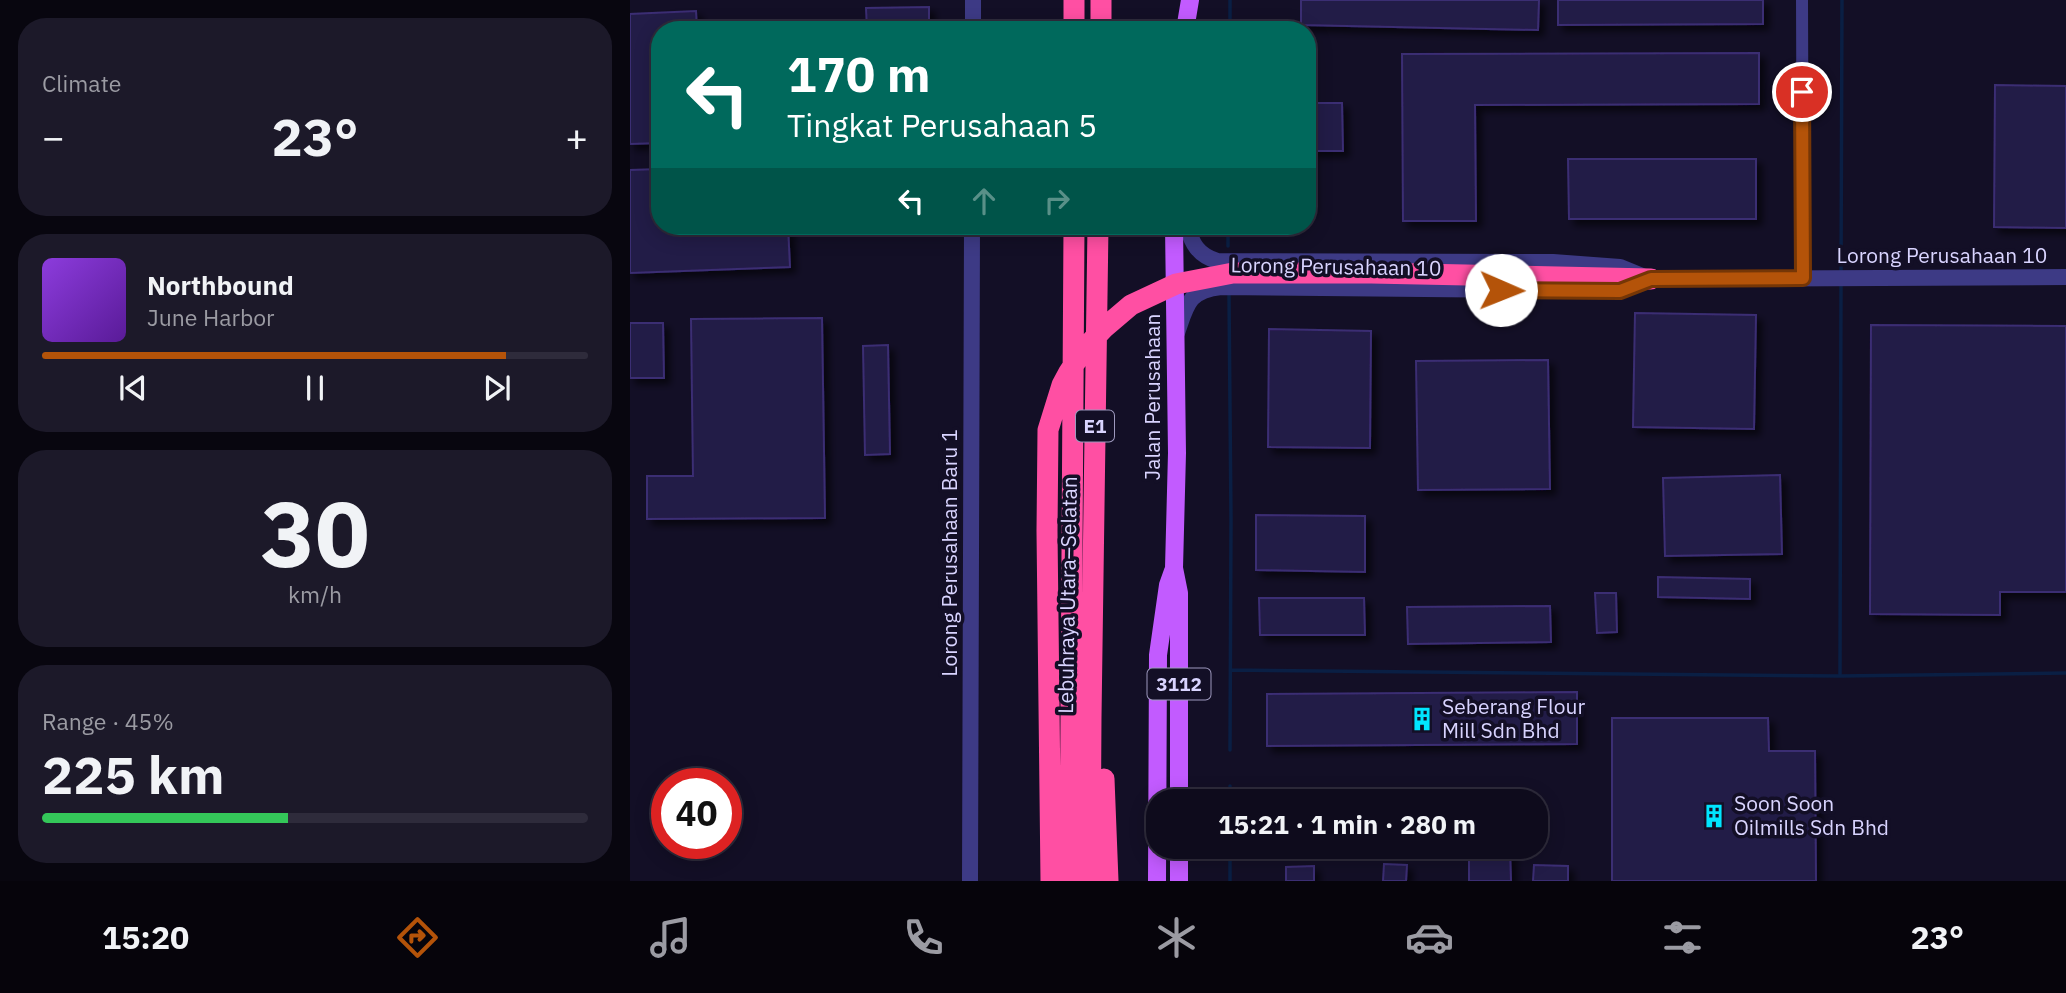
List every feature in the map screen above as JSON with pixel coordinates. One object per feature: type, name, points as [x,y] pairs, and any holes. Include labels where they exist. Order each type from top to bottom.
[{"type":"highway","points":[[1074,0],[1074,21]]},
{"type":"highway","points":[[1101,0],[1101,21]]},
{"type":"highway","name":"Lebuhraya Utara–Selatan","points":[[1070,881],[1074,235]]},
{"type":"highway","name":"Lebuhraya Utara–Selatan","points":[[1090,881],[1098,235]]},
{"type":"highway","points":[[1051,881],[1048,438],[1051,418],[1062,385],[1094,338],[1122,312],[1145,297],[1176,284],[1233,273],[1347,272],[1651,279]]},
{"type":"highway","points":[[1091,716],[1102,747],[1108,881]]},
{"type":"main road","points":[[1182,0],[1183,21]]},
{"type":"main road","points":[[1186,21],[1191,0]]},
{"type":"main road","name":"Jalan Perusahaan","points":[[1174,235],[1177,453],[1174,568],[1179,593],[1179,789]]},
{"type":"main road","name":"Jalan Perusahaan","points":[[1157,881],[1159,645],[1168,585],[1174,568]]},
{"type":"main road","points":[[1158,769],[1179,768]]},
{"type":"main road","points":[[1179,859],[1179,881]]},
{"type":"street","points":[[973,0],[973,21]]},
{"type":"street","points":[[1802,0],[1803,278]]},
{"type":"street","name":"Lorong Perusahaan Baru 1","points":[[970,881],[972,235]]},
{"type":"street","name":"Lorong Perusahaan 10","points":[[1191,235],[1199,252],[1217,261],[1553,262],[1620,267],[1651,279]]},
{"type":"street","name":"Lorong Perusahaan 10","points":[[1175,338],[1186,305],[1193,296],[1203,290],[1221,287],[1620,291],[1651,279],[2066,277]]},
{"type":"building","points":[[1301,0],[1539,0],[1538,30],[1316,25],[1316,21],[1301,21]]},
{"type":"building","points":[[1558,0],[1763,0],[1763,24],[1558,25]]},
{"type":"building","points":[[929,7],[929,21],[867,21],[866,8]]},
{"type":"building","points":[[696,11],[697,21],[651,21],[651,143],[630,144],[630,14]]},
{"type":"building","points":[[1759,53],[1759,104],[1475,105],[1476,221],[1403,221],[1402,54]]},
{"type":"building","points":[[1995,85],[2066,86],[2066,228],[1994,227]]},
{"type":"building","points":[[1316,103],[1342,103],[1343,151],[1316,151]]},
{"type":"building","points":[[1568,159],[1756,159],[1756,219],[1569,219]]},
{"type":"building","points":[[651,169],[651,235],[788,235],[790,267],[630,273],[630,170]]},
{"type":"building","points":[[1635,313],[1756,315],[1754,429],[1633,427]]},
{"type":"building","points":[[822,318],[825,518],[647,519],[647,476],[693,476],[691,319]]},
{"type":"building","points":[[630,323],[663,323],[664,378],[630,378]]},
{"type":"building","points":[[1871,325],[2066,326],[2066,592],[2000,592],[2000,615],[1870,614]]},
{"type":"building","points":[[1269,329],[1371,331],[1370,448],[1268,447]]},
{"type":"building","points":[[888,345],[890,454],[865,455],[863,346]]},
{"type":"building","points":[[1548,360],[1550,489],[1418,490],[1416,361]]},
{"type":"building","points":[[1780,475],[1782,554],[1665,556],[1663,478]]},
{"type":"building","points":[[1256,515],[1365,516],[1365,572],[1256,570]]},
{"type":"building","points":[[1658,577],[1750,579],[1750,599],[1658,597]]},
{"type":"building","points":[[1595,593],[1616,593],[1617,632],[1597,633]]},
{"type":"building","points":[[1259,598],[1364,598],[1365,635],[1260,635]]},
{"type":"building","points":[[1550,606],[1551,642],[1408,644],[1407,607]]},
{"type":"building","name":"Seberang Flour Mill Sdn Bhd","points":[[1577,692],[1577,744],[1267,746],[1267,694]]},
{"type":"building","name":"Soon Soon Oilmills Sdn Bhd","points":[[1612,718],[1768,718],[1769,751],[1815,751],[1816,881],[1612,881]]},
{"type":"building","points":[[1469,859],[1510,859],[1511,881],[1469,881]]},
{"type":"building","points":[[1384,864],[1407,865],[1406,881],[1383,881]]},
{"type":"building","points":[[1534,865],[1568,866],[1568,881],[1533,881]]},
{"type":"building","points":[[1314,866],[1314,881],[1286,881],[1286,867]]},
{"type":"waterway","points":[[1230,0],[1230,21]]},
{"type":"waterway","points":[[1841,274],[1842,0]]},
{"type":"waterway","points":[[1228,235],[1228,246]]},
{"type":"waterway","points":[[1840,676],[1841,282]]},
{"type":"waterway","points":[[1229,295],[1230,750]]},
{"type":"waterway","points":[[1231,670],[1840,676],[2066,673]]},
{"type":"waterway","points":[[1230,859],[1230,881]]},
{"type":"place","name":"Seberang Flour Mill Sdn Bhd","points":[[1422,719]]},
{"type":"place","name":"Soon Soon Oilmills Sdn Bhd","points":[[1714,816]]},
{"type":"route","points":[[1501,290],[1620,291],[1651,279],[1803,278],[1802,92]]}]
